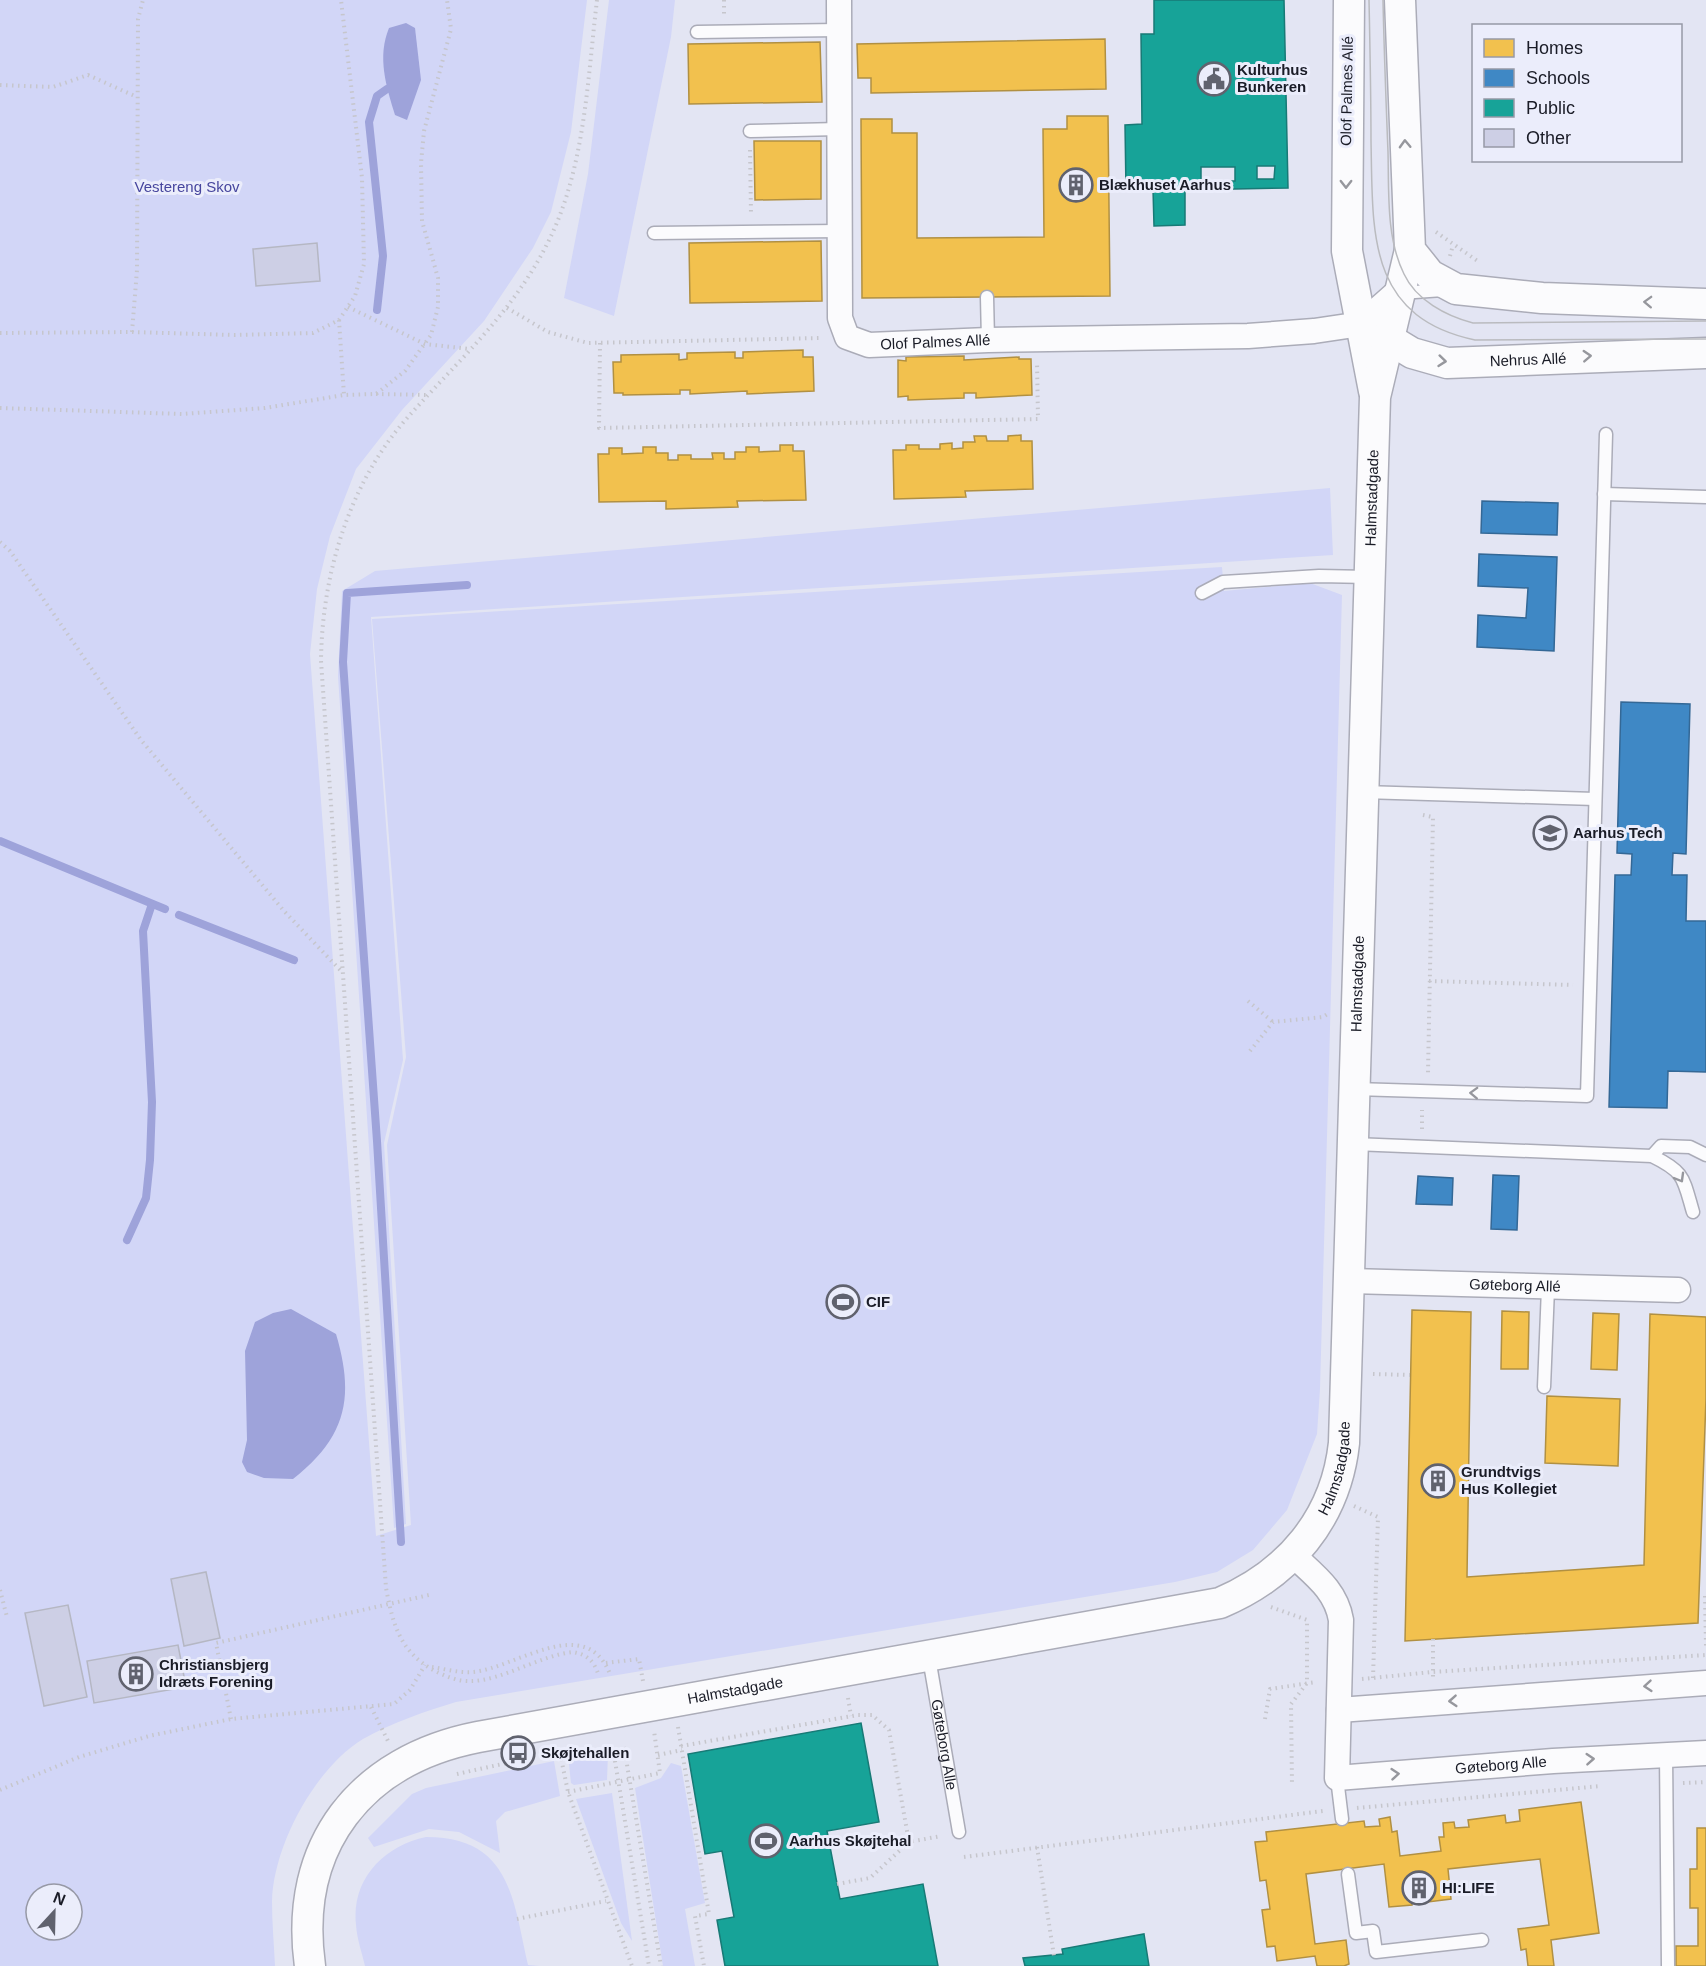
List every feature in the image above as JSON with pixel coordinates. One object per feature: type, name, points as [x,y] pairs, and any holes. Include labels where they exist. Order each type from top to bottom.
[{"type":"street","points":[[839,0],[840,318],[847,337]]},
{"type":"street","name":"Olof Palmes Allé","points":[[847,337],[869,345],[988,340],[1248,336],[1314,332],[1361,324],[1347,242],[1349,0]]},
{"type":"street","points":[[1400,0],[1410,250],[1430,275],[1456,289],[1542,298],[1706,304]]},
{"type":"street","name":"Halmstadgade","points":[[310,1966],[307,1918],[311,1883],[318,1861],[334,1827],[346,1810],[376,1780],[430,1749],[478,1737],[929,1658],[1220,1604],[1261,1582],[1310,1537],[1331,1496],[1342,1461],[1348,1372],[1375,397],[1410,250]]},
{"type":"street","points":[[1361,324],[1396,293],[1401,293]]},
{"type":"street","name":"Nehrus Allé","points":[[1361,324],[1423,357],[1447,363],[1706,353]]},
{"type":"street","name":"Halmstadgade","points":[[1361,324],[1375,397]]},
{"type":"street","name":"Gøteborg Allé","points":[[1350,1281],[1678,1290]]},
{"type":"street","points":[[1293,1555],[1330,1590],[1338,1605],[1341,1620],[1337,1778]]},
{"type":"street","points":[[1339,1710],[1706,1683]]},
{"type":"street","name":"Gøteborg Alle","points":[[1337,1778],[1706,1753]]},
{"type":"lane","points":[[697,32],[839,30]]},
{"type":"lane","points":[[750,131],[839,129]]},
{"type":"lane","points":[[654,233],[840,231]]},
{"type":"lane","points":[[1401,293],[1456,289]]},
{"type":"lane","points":[[987,297],[988,340]]},
{"type":"lane","points":[[1355,1089],[1587,1096],[1606,434]]},
{"type":"lane","points":[[1604,494],[1706,497]]},
{"type":"lane","points":[[1202,593],[1223,582],[1319,576],[1369,577]]},
{"type":"lane","points":[[1363,792],[1595,799]]},
{"type":"lane","points":[[1354,1144],[1652,1156],[1674,1167],[1683,1179],[1693,1212]]},
{"type":"lane","points":[[1652,1156],[1660,1146],[1690,1147],[1706,1155]]},
{"type":"lane","points":[[1544,1387],[1548,1288]]},
{"type":"lane","name":"Gøteborg Alle","points":[[929,1658],[959,1832]]},
{"type":"lane","points":[[1666,1754],[1668,1966]]},
{"type":"lane","points":[[1337,1778],[1341,1814]]},
{"type":"lane","points":[[1348,1874],[1356,1933],[1373,1931],[1376,1952],[1482,1940]]},
{"type":"path","points":[[132,332],[137,270],[138,19],[143,0]]},
{"type":"path","points":[[0,333],[132,332],[234,335],[313,333],[339,321],[355,296],[364,264],[362,178],[341,0]]},
{"type":"path","points":[[376,394],[405,371],[431,335],[438,297],[438,278],[422,221],[421,163],[424,131],[451,29],[447,0]]},
{"type":"path","points":[[597,0],[574,170],[545,249],[507,308],[406,419],[375,462],[354,501],[328,583],[321,661],[389,1605],[397,1634],[405,1648],[425,1665],[447,1676],[471,1682],[573,1652],[582,1654],[591,1660],[599,1676]]},
{"type":"path","points":[[0,85],[53,87],[88,75],[138,97]]},
{"type":"path","points":[[750,131],[751,232]]},
{"type":"path","points":[[1430,226],[1453,245],[1489,268]]},
{"type":"path","points":[[348,307],[425,344],[471,350]]},
{"type":"path","points":[[507,308],[548,332],[567,339],[600,343],[847,337]]},
{"type":"path","points":[[339,321],[344,395]]},
{"type":"path","points":[[600,343],[599,428],[1038,419],[1037,339]]},
{"type":"path","points":[[0,408],[182,414],[265,408],[344,395],[429,395]]},
{"type":"path","points":[[0,542],[10,551],[141,740],[284,911],[343,973]]},
{"type":"path","points":[[1413,812],[1433,817],[1430,981],[1422,1147]]},
{"type":"path","points":[[1430,981],[1590,986]]},
{"type":"path","points":[[1248,1001],[1273,1022],[1323,1017],[1335,1007],[1357,1008]]},
{"type":"path","points":[[1250,1051],[1273,1022]]},
{"type":"path","points":[[1348,1372],[1410,1375]]},
{"type":"path","points":[[1331,1496],[1378,1517],[1373,1678]]},
{"type":"path","points":[[0,1590],[7,1617]]},
{"type":"path","points":[[231,1719],[216,1643],[429,1595]]},
{"type":"path","points":[[1705,1596],[1706,1646]]},
{"type":"path","points":[[1268,1605],[1307,1620],[1307,1683],[1291,1704],[1292,1785]]},
{"type":"path","points":[[1433,1639],[1434,1702]]},
{"type":"path","points":[[425,1665],[474,1672],[550,1647],[578,1645],[597,1652],[610,1674]]},
{"type":"path","points":[[1265,1719],[1270,1689],[1307,1683],[1432,1672],[1706,1655]]},
{"type":"path","points":[[606,1664],[639,1659],[643,1681]]},
{"type":"path","points":[[0,1790],[109,1746],[231,1719],[394,1704],[410,1690],[425,1665]]},
{"type":"path","points":[[836,1699],[858,1695]]},
{"type":"path","points":[[848,1697],[851,1716]]},
{"type":"path","points":[[658,1755],[682,1748],[851,1716],[872,1715],[889,1730],[909,1842]]},
{"type":"path","points":[[644,1732],[689,1724]]},
{"type":"path","points":[[678,1726],[709,1914],[695,1916],[704,1966]]},
{"type":"path","points":[[568,1792],[660,1773],[654,1730]]},
{"type":"path","points":[[548,1752],[569,1746]]},
{"type":"path","points":[[559,1748],[568,1792],[606,1901],[632,1966]]},
{"type":"path","points":[[624,1748],[661,1966]]},
{"type":"path","points":[[613,1749],[649,1966]]},
{"type":"path","points":[[448,1775],[538,1756]]},
{"type":"path","points":[[964,1857],[1036,1847],[1601,1786]]},
{"type":"path","points":[[837,1884],[870,1878],[909,1842],[959,1832]]},
{"type":"path","points":[[1036,1847],[1054,1956]]},
{"type":"path","points":[[517,1919],[606,1901]]},
{"type":"green space","name":"Vestereng Skov","points":[[0,0],[587,0],[571,132],[551,212],[533,248],[484,321],[402,410],[356,469],[330,536],[317,589],[310,654],[376,1536],[411,1525],[387,1145],[406,1057],[372,619],[1222,567],[1224,591],[1310,583],[1342,595],[1317,1434],[1287,1510],[1253,1550],[1217,1572],[1175,1582],[456,1702],[374,1733],[345,1752],[329,1769],[313,1789],[289,1833],[274,1880],[272,1902],[275,1966],[0,1966]]},
{"type":"green space","points":[[609,0],[675,0],[671,37],[614,316],[564,298],[588,174]]},
{"type":"green space","points":[[1330,488],[1333,555],[371,617],[403,1060],[384,1143],[406,1524],[394,1528],[338,676],[342,591],[375,571]]},
{"type":"green space","points":[[608,1754],[607,1780],[574,1785],[571,1783],[568,1755]]},
{"type":"green space","points":[[554,1761],[560,1796],[505,1812],[496,1821],[500,1853],[459,1832],[429,1829],[374,1847],[368,1838],[412,1794],[426,1788]]},
{"type":"green space","points":[[671,1763],[681,1766],[705,1903],[685,1909],[695,1966],[663,1966],[635,1788],[661,1778]]},
{"type":"green space","points":[[612,1793],[632,1941],[621,1923],[576,1799]]},
{"type":"green space","points":[[426,1837],[454,1840],[476,1848],[492,1860],[512,1896],[528,1965],[539,1966],[365,1966],[358,1941],[356,1908],[365,1879],[373,1867],[397,1848]]},
{"type":"water","points":[[406,23],[415,28],[421,80],[407,120],[395,115],[383,61],[385,39],[389,28]]},
{"type":"water","points":[[291,1309],[336,1334],[345,1378],[345,1397],[342,1415],[335,1432],[325,1448],[311,1463],[293,1479],[264,1478],[247,1472],[242,1462],[247,1440],[245,1351],[255,1322],[273,1313]]},
{"type":"building: Homes","points":[[1105,39],[1106,89],[871,93],[871,78],[858,78],[857,44]]},
{"type":"building: Homes","points":[[820,42],[822,102],[689,104],[688,44]]},
{"type":"building: Homes","name":"Blækhuset Aarhus","points":[[1067,116],[1108,116],[1110,296],[862,298],[861,119],[892,119],[892,133],[917,133],[917,238],[1044,237],[1043,129],[1067,129]]},
{"type":"building: Homes","points":[[754,141],[821,141],[821,199],[755,200]]},
{"type":"building: Homes","points":[[821,241],[822,301],[690,303],[689,243]]},
{"type":"building: Homes","points":[[803,350],[803,357],[813,357],[814,391],[690,394],[690,390],[680,390],[680,394],[623,395],[623,393],[614,393],[613,362],[621,362],[621,355],[679,354],[679,360],[687,359],[687,353],[735,352],[735,358],[743,358],[743,352]]},
{"type":"building: Homes","points":[[964,356],[964,360],[1019,357],[1019,359],[1031,359],[1032,395],[976,398],[976,393],[964,393],[964,398],[908,400],[908,396],[898,397],[898,360],[906,361],[906,357]]},
{"type":"building: Homes","points":[[1021,435],[1021,441],[1032,441],[1033,489],[965,491],[966,497],[894,499],[893,450],[906,450],[906,445],[919,445],[919,449],[940,449],[940,444],[952,443],[952,449],[963,448],[963,442],[975,442],[974,436],[986,436],[987,441],[1008,441],[1008,436]]},
{"type":"building: Homes","points":[[780,445],[793,445],[793,451],[804,451],[806,500],[737,501],[738,507],[666,509],[666,501],[599,502],[598,454],[609,454],[609,448],[622,448],[622,454],[643,453],[643,447],[656,447],[656,453],[668,453],[668,460],[678,460],[678,455],[691,455],[691,459],[713,459],[712,453],[724,453],[724,459],[735,459],[735,452],[746,452],[746,447],[759,447],[759,452],[780,451]]},
{"type":"building: Homes","name":"Grundtvigs Hus Kollegiet","points":[[1412,1310],[1471,1312],[1467,1577],[1644,1565],[1650,1314],[1706,1317],[1706,1398],[1698,1623],[1405,1641]]},
{"type":"building: Homes","points":[[1502,1311],[1529,1312],[1528,1369],[1501,1369]]},
{"type":"building: Homes","points":[[1593,1313],[1619,1314],[1617,1370],[1591,1369]]},
{"type":"building: Homes","name":"Grundtvigs Hus Kollegiet","points":[[1547,1396],[1620,1399],[1618,1466],[1545,1463]]},
{"type":"building: Homes","name":"HI:LIFE","points":[[1581,1802],[1599,1933],[1551,1940],[1554,1966],[1528,1966],[1526,1949],[1521,1950],[1518,1929],[1549,1925],[1540,1859],[1448,1869],[1451,1899],[1428,1902],[1428,1895],[1411,1897],[1412,1905],[1389,1907],[1384,1864],[1306,1874],[1315,1944],[1346,1940],[1349,1964],[1317,1966],[1315,1956],[1277,1961],[1275,1946],[1267,1947],[1262,1910],[1270,1909],[1266,1880],[1260,1881],[1255,1842],[1267,1841],[1266,1832],[1364,1821],[1365,1827],[1380,1826],[1379,1819],[1390,1817],[1392,1832],[1397,1831],[1400,1856],[1441,1851],[1439,1837],[1444,1837],[1443,1823],[1454,1822],[1455,1828],[1469,1827],[1468,1820],[1505,1815],[1506,1823],[1520,1821],[1519,1810]]},
{"type":"building: Homes","points":[[1697,1828],[1706,1828],[1706,1966],[1676,1966],[1676,1946],[1698,1946],[1698,1908],[1690,1908],[1690,1869],[1697,1869]]},
{"type":"building: Schools","points":[[1482,501],[1558,503],[1557,535],[1481,533]]},
{"type":"building: Schools","points":[[1479,554],[1557,557],[1554,651],[1477,647],[1478,615],[1526,618],[1528,588],[1478,586]]},
{"type":"building: Schools","name":"Aarhus Tech","points":[[1621,702],[1690,704],[1686,854],[1673,853],[1672,875],[1687,875],[1686,921],[1706,921],[1706,1072],[1668,1071],[1667,1108],[1609,1107],[1615,875],[1631,875],[1632,854],[1617,853]]},
{"type":"building: Schools","points":[[1493,1175],[1519,1176],[1517,1230],[1491,1229]]},
{"type":"building: Schools","points":[[1418,1176],[1453,1178],[1452,1205],[1416,1204]]},
{"type":"building: Public","name":"Kulturhus Bunkeren","points":[[1154,0],[1284,0],[1288,188],[1185,190],[1185,225],[1154,226],[1153,189],[1126,190],[1125,125],[1142,124],[1141,34],[1154,34]],"holes":[[[1257,166],[1275,166],[1274,179],[1257,179]],[[1201,167],[1235,167],[1235,181],[1201,181]]]},
{"type":"building: Public","name":"Aarhus Skøjtehal","points":[[861,1723],[879,1822],[827,1831],[840,1899],[923,1884],[938,1966],[725,1966],[717,1920],[734,1917],[722,1851],[705,1854],[688,1754]]},
{"type":"building: Public","points":[[1144,1934],[1149,1966],[1025,1966],[1023,1958],[1063,1954],[1062,1949]]},
{"type":"building: Other","points":[[317,243],[320,281],[256,286],[253,249]]},
{"type":"building: Other","points":[[206,1572],[220,1638],[184,1646],[171,1579]]},
{"type":"building: Other","points":[[68,1605],[87,1697],[44,1706],[25,1613]]},
{"type":"building: Other","name":"Christiansbjerg Idræts Forening","points":[[178,1645],[186,1687],[94,1703],[87,1661]]},
{"type":"waterway","points":[[377,310],[383,256],[369,122],[377,96],[387,89]]},
{"type":"waterway","points":[[401,1542],[377,1141],[343,662],[347,593],[467,585]]},
{"type":"waterway","points":[[0,841],[165,909]]},
{"type":"waterway","points":[[127,1240],[146,1198],[150,1160],[152,1102],[143,931],[152,904]]},
{"type":"waterway","points":[[179,915],[294,960]]},
{"type":"tram line","points":[[1369,0],[1372,174],[1376,237],[1383,266],[1395,291],[1413,312],[1439,329],[1475,340],[1706,339]]},
{"type":"tram line","points":[[1383,0],[1391,230],[1398,260],[1416,292],[1442,311],[1473,323],[1706,321]]},
{"type":"place","name":"Kulturhus Bunkeren","points":[[1214,79]]},
{"type":"place","name":"Blækhuset Aarhus","points":[[1076,185]]},
{"type":"place","name":"Aarhus Tech","points":[[1550,833]]},
{"type":"place","name":"CIF","points":[[843,1302]]},
{"type":"place","name":"Grundtvigs Hus Kollegiet","points":[[1438,1481]]},
{"type":"place","name":"Christiansbjerg Idræts Forening","points":[[136,1674]]},
{"type":"place","name":"Skøjtehallen","points":[[518,1753]]},
{"type":"place","name":"Aarhus Skøjtehal","points":[[766,1841]]},
{"type":"place","name":"HI:LIFE","points":[[1419,1888]]}]
